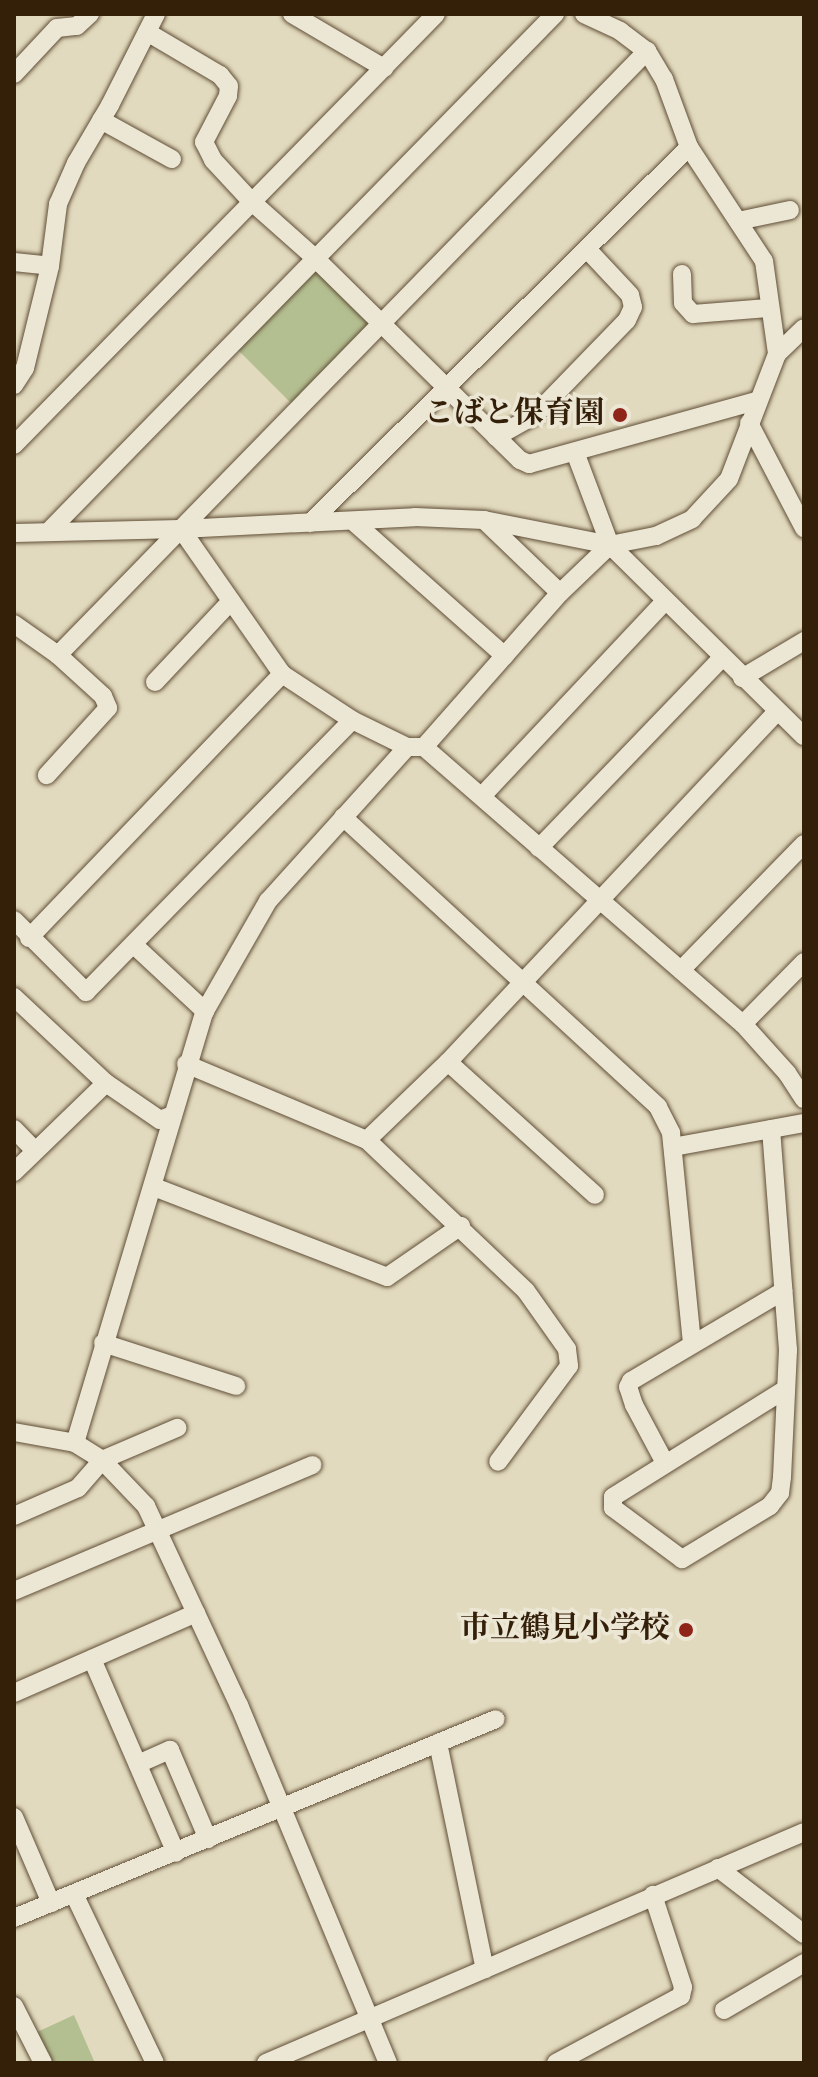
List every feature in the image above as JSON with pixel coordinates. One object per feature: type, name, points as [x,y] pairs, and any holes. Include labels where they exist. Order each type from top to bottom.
[{"type":"street","points":[[14,74],[57,28],[77,26],[90,14]]},
{"type":"street","points":[[14,385],[50,266],[58,204],[76,163],[156,14]]},
{"type":"street","points":[[292,14],[384,68]]},
{"type":"street","points":[[14,445],[436,14]]},
{"type":"street","points":[[51,529],[555,14]]},
{"type":"street","points":[[584,14],[620,31],[647,51],[664,79],[689,147],[764,261],[768,308],[777,354]]},
{"type":"street","points":[[147,32],[220,75],[229,86],[228,96],[204,142],[204,149],[252,202],[314,257],[445,389],[529,464],[756,401]]},
{"type":"street","points":[[58,655],[647,51]]},
{"type":"street","points":[[101,120],[172,159]]},
{"type":"street","points":[[310,523],[689,147]]},
{"type":"street","points":[[738,221],[790,210]]},
{"type":"street","points":[[496,437],[535,415],[627,320],[633,307],[630,295],[587,249]]},
{"type":"street","points":[[14,262],[50,266]]},
{"type":"street","points":[[682,274],[683,303],[693,314],[768,308]]},
{"type":"street","points":[[14,533],[51,529],[181,529],[355,523],[415,517],[484,520],[610,545],[656,536],[692,519],[729,479],[756,401],[777,354],[804,328]]},
{"type":"street","points":[[749,423],[804,528]]},
{"type":"street","points":[[575,452],[610,545],[742,678],[803,734]]},
{"type":"street","points":[[484,520],[560,593]]},
{"type":"street","points":[[355,523],[505,656]]},
{"type":"street","points":[[181,529],[282,674],[352,720],[415,747],[482,796],[796,1069],[804,1099]]},
{"type":"street","points":[[75,1443],[103,1343],[154,1187],[186,1064],[205,1011],[268,901],[343,817],[505,656],[560,593],[610,545]]},
{"type":"street","points":[[155,682],[231,601]]},
{"type":"street","points":[[482,796],[665,601]]},
{"type":"street","points":[[14,624],[58,655],[103,696],[108,708],[47,775]]},
{"type":"street","points":[[742,678],[804,641]]},
{"type":"street","points":[[539,848],[722,658]]},
{"type":"street","points":[[29,938],[282,674]]},
{"type":"street","points":[[367,1140],[448,1062],[777,712]]},
{"type":"street","points":[[14,920],[86,992],[135,946],[352,720]]},
{"type":"street","points":[[343,817],[658,1107],[671,1133],[692,1342]]},
{"type":"street","points":[[681,970],[804,844]]},
{"type":"street","points":[[135,946],[205,1011]]},
{"type":"street","points":[[743,1024],[804,962]]},
{"type":"street","points":[[14,997],[106,1083],[160,1120],[173,1115]]},
{"type":"street","points":[[448,1062],[595,1195]]},
{"type":"street","points":[[186,1064],[367,1140],[526,1291],[570,1357],[569,1366],[498,1462]]},
{"type":"street","points":[[14,1172],[106,1083]]},
{"type":"street","points":[[673,1147],[804,1123]]},
{"type":"street","points":[[14,1129],[35,1151]]},
{"type":"street","points":[[771,1129],[783,1291],[796,1350],[786,1389],[780,1493],[770,1506],[682,1559],[611,1503],[613,1497],[665,1463],[786,1389]]},
{"type":"street","points":[[154,1187],[387,1277],[461,1226]]},
{"type":"street","points":[[665,1463],[628,1387],[631,1381],[692,1342],[783,1291]]},
{"type":"street","points":[[103,1343],[236,1386]]},
{"type":"street","points":[[14,1516],[78,1488],[102,1460],[177,1428]]},
{"type":"street","points":[[14,1432],[75,1443],[102,1460],[146,1506],[196,1613],[388,2063]]},
{"type":"street","points":[[14,1591],[312,1465]]},
{"type":"street","points":[[14,1693],[196,1613]]},
{"type":"street","points":[[92,1659],[176,1853]]},
{"type":"street","points":[[14,1918],[496,1719]]},
{"type":"street","points":[[438,1743],[485,1969]]},
{"type":"street","points":[[138,1764],[170,1750],[208,1839]]},
{"type":"street","points":[[14,1817],[51,1903]]},
{"type":"street","points":[[266,2063],[804,1832]]},
{"type":"street","points":[[718,1868],[804,1934]]},
{"type":"street","points":[[74,1894],[155,2063]]},
{"type":"street","points":[[556,2063],[681,1996],[683,1987],[653,1895]]},
{"type":"street","points":[[724,2010],[804,1963]]},
{"type":"street","points":[[14,2006],[43,2063]]},
{"type":"green space","points":[[315,263],[374,322],[292,404],[233,345]]},
{"type":"green space","points":[[74,2015],[95,2063],[48,2063],[35,2033]]},
{"type":"place","name":"こばと保育園","points":[[620,415]]},
{"type":"place","name":"市立鶴見小学校","points":[[686,1630]]}]
